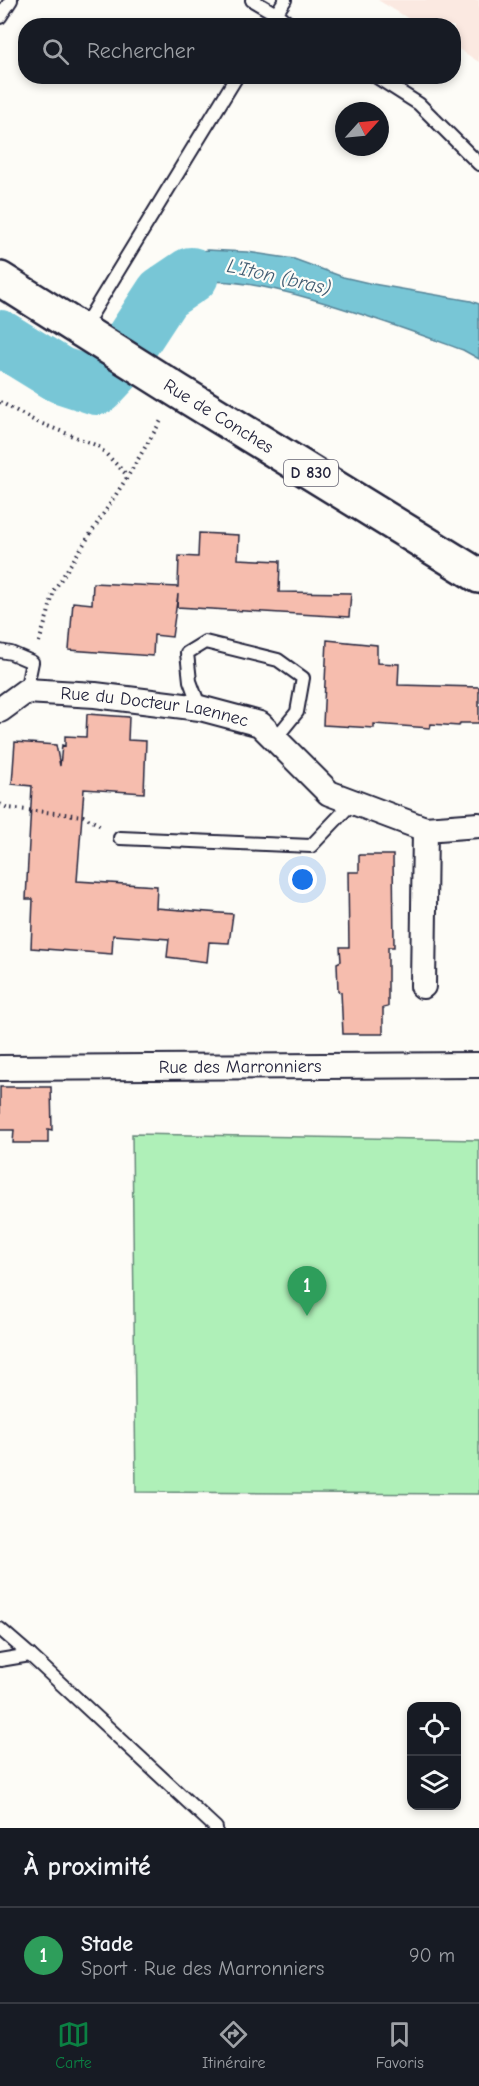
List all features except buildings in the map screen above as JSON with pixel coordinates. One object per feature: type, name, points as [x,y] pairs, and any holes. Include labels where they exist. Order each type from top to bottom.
[{"type":"main road","name":"D 830","points":[[0,279],[91,337]]},
{"type":"main road","name":"Rue de Conches","points":[[91,337],[479,576]]},
{"type":"street","name":"Rue du Docteur Laennec","points":[[26,691],[95,695],[200,708],[260,724],[329,793],[425,829],[479,825]]},
{"type":"street","points":[[0,710],[26,691]]},
{"type":"street","points":[[423,986],[425,829]]},
{"type":"street","name":"Rue des Marronniers","points":[[0,1068],[479,1065]]},
{"type":"lane","points":[[0,17],[11,0]]},
{"type":"lane","points":[[252,0],[282,18]]},
{"type":"lane","points":[[274,18],[285,0]]},
{"type":"lane","points":[[91,337],[233,84]]},
{"type":"lane","points":[[388,84],[420,104],[479,164]]},
{"type":"lane","points":[[200,708],[190,681],[187,653],[205,642],[278,660],[303,678],[297,712],[275,739]]},
{"type":"lane","points":[[0,651],[32,662],[26,691]]},
{"type":"lane","points":[[120,838],[311,846],[353,802]]},
{"type":"lane","points":[[0,1629],[216,1828]]},
{"type":"lane","points":[[0,1660],[30,1655]]},
{"type":"path","points":[[32,662],[54,590],[128,476],[178,391]]},
{"type":"path","points":[[0,402],[35,421],[98,446],[128,476]]},
{"type":"path","points":[[0,804],[8,808],[83,816],[120,838]]},
{"type":"shaded area","points":[[378,0],[479,0],[479,62],[461,50],[461,18],[408,18]]},
{"type":"green space","points":[[132,1134],[479,1140],[479,1494],[136,1492]]},
{"type":"water","points":[[207,250],[247,252],[294,259],[343,277],[479,304],[479,359],[463,350],[327,303],[247,284],[216,281],[195,286],[182,296],[153,339],[127,323],[143,297],[198,252]]},
{"type":"water","points":[[0,320],[90,373],[101,361],[125,376],[116,397],[79,406],[0,358]]},
{"type":"waterway","name":"L'Iton (bras)","points":[[0,338],[60,375],[97,387],[114,369],[163,294],[191,275]]},
{"type":"place","name":"Stade","points":[[307,1316]]}]
